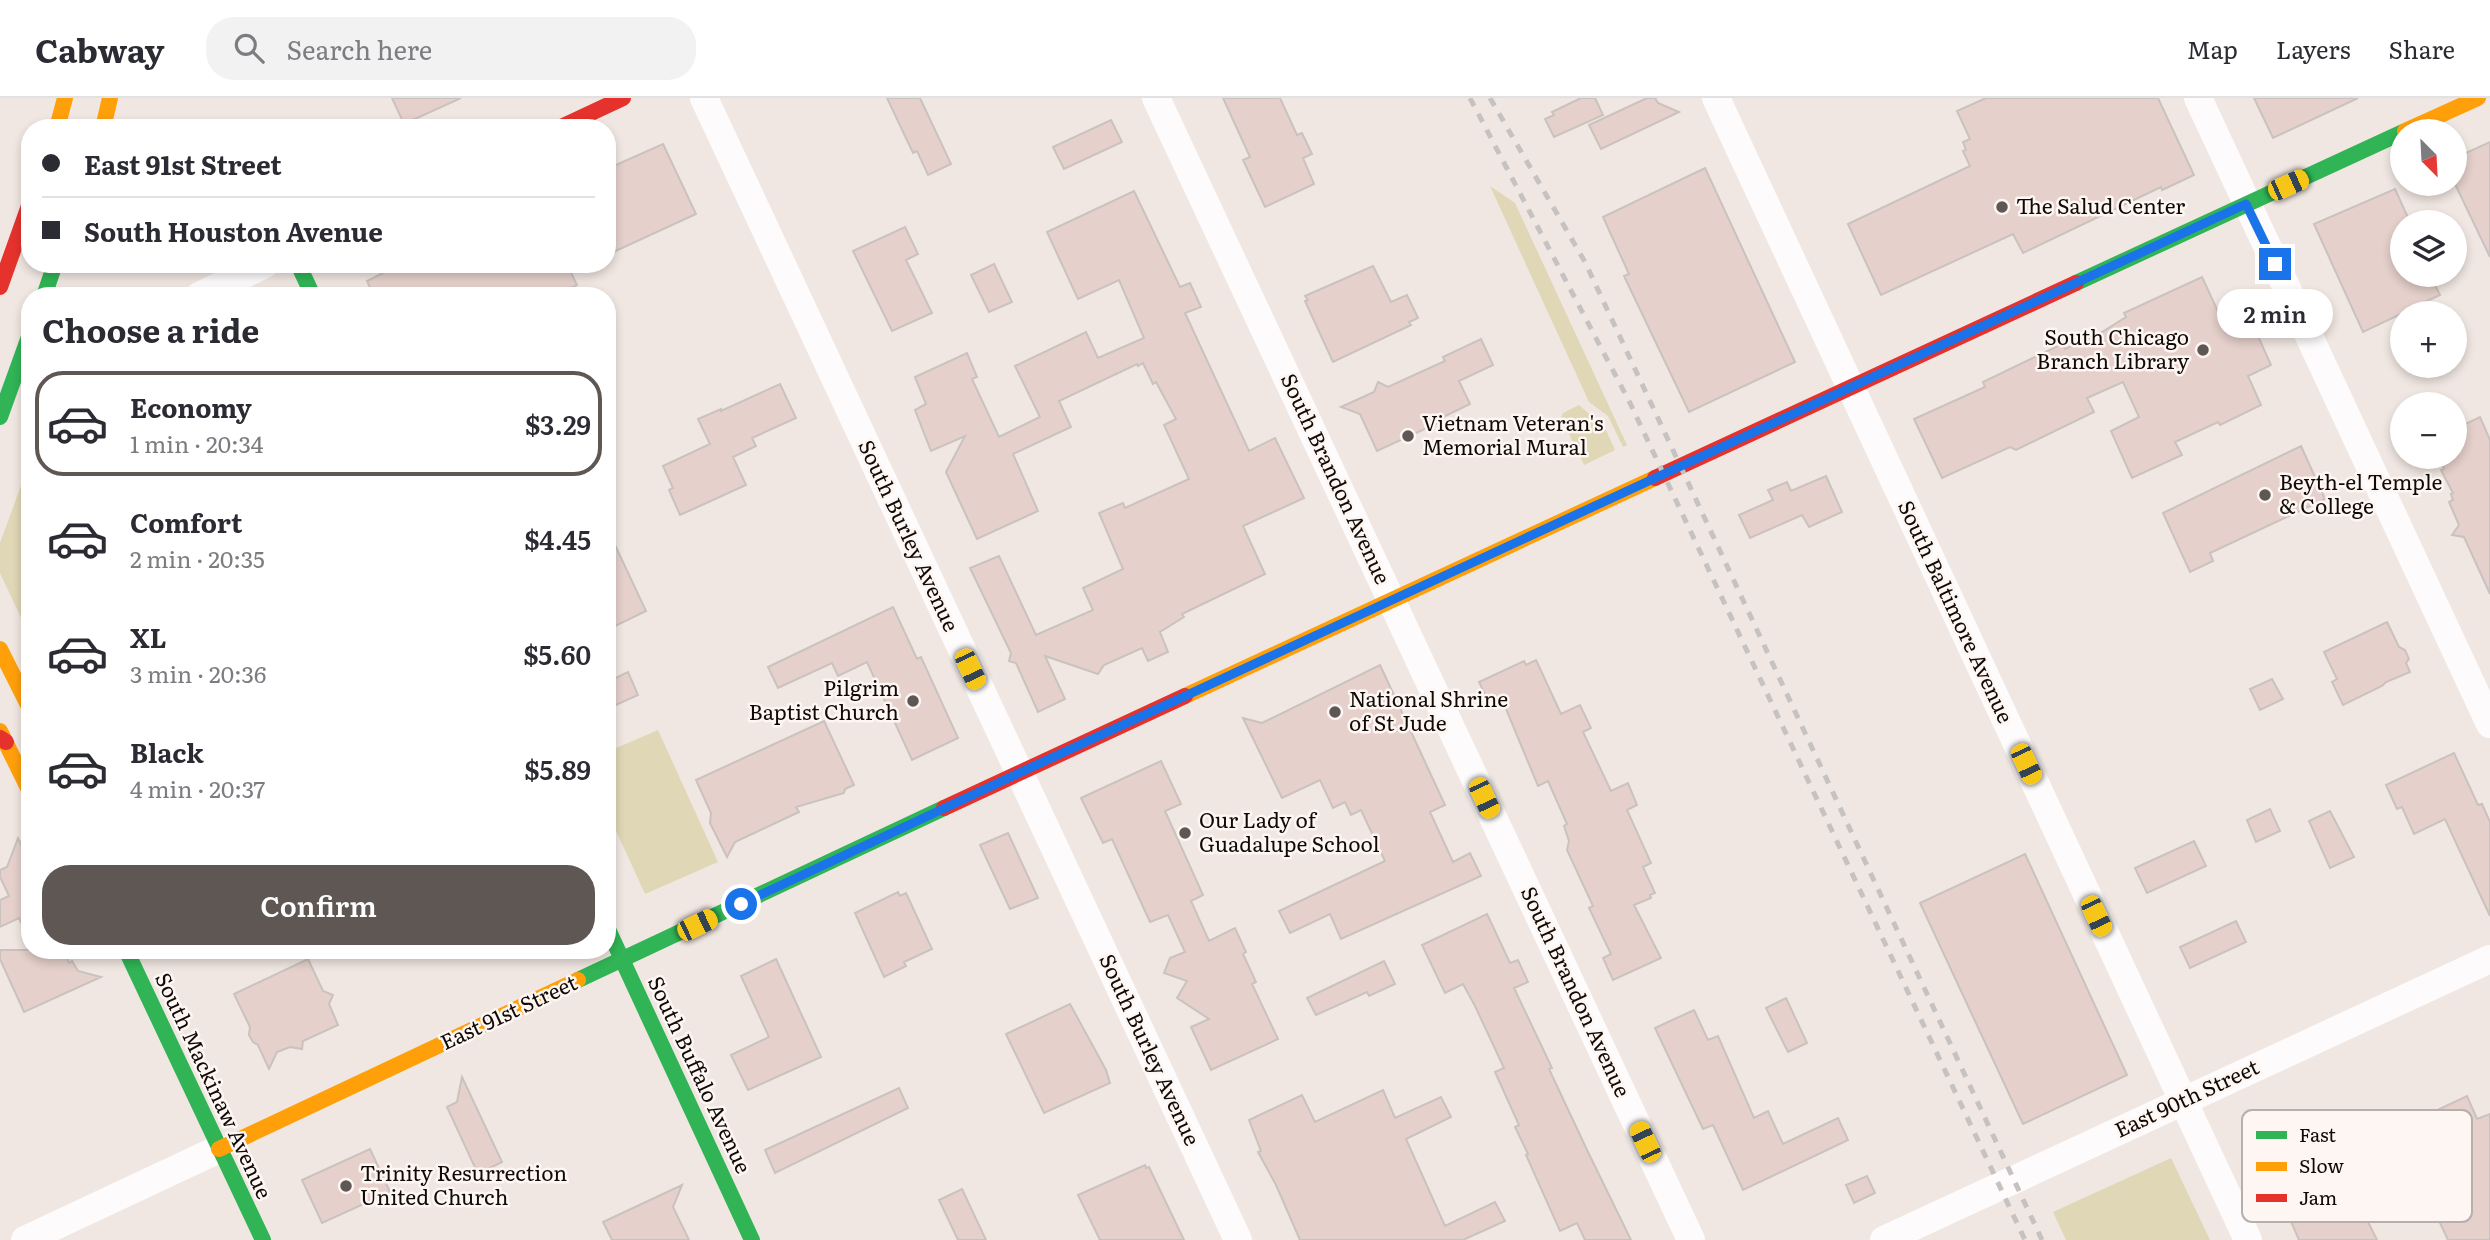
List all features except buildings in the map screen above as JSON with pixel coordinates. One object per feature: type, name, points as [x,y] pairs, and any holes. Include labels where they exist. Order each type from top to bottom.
[{"type":"street","points":[[59,119],[65,98]]},
{"type":"street","points":[[105,119],[110,98]]},
{"type":"street","points":[[578,119],[623,98]]},
{"type":"street","name":"South Burley Avenue","points":[[704,98],[1238,1240]]},
{"type":"street","name":"South Brandon Avenue","points":[[1156,98],[1691,1240]]},
{"type":"street","name":"South Baltimore Avenue","points":[[1716,98],[2248,1240]]},
{"type":"street","points":[[2198,98],[2490,724]]},
{"type":"street","name":"East 91st Street","points":[[2432,119],[2478,98]]},
{"type":"street","name":"East 91st Street","points":[[25,1240],[1019,773],[2390,138]]},
{"type":"street","points":[[0,287],[21,228]]},
{"type":"street","points":[[218,287],[246,273]]},
{"type":"street","points":[[0,417],[21,359]]},
{"type":"street","points":[[0,649],[21,691]]},
{"type":"street","points":[[2,737],[21,774]]},
{"type":"street","name":"South Buffalo Avenue","points":[[616,946],[752,1240]]},
{"type":"street","name":"South Mackinaw Avenue","points":[[130,959],[263,1240]]},
{"type":"street","name":"East 90th Street","points":[[1884,1240],[2490,959]]},
{"type":"shaded area","points":[[1490,186],[1515,203],[1627,445],[1623,447],[1608,416],[1589,402]]},
{"type":"shaded area","points":[[1579,405],[1605,428],[1615,450],[1584,465],[1561,417],[1563,413]]},
{"type":"shaded area","points":[[21,486],[21,618],[0,573],[0,543]]},
{"type":"shaded area","points":[[658,730],[718,862],[645,894],[616,831],[616,748]]},
{"type":"shaded area","points":[[2171,1158],[2210,1240],[2066,1240],[2053,1212]]},
{"type":"railway","points":[[1470,98],[1630,403],[2025,1240]]},
{"type":"railway","points":[[1490,98],[1585,262],[2042,1240]]},
{"type":"traffic: fast","points":[[2076,283],[2390,138]]},
{"type":"traffic: fast","points":[[47,287],[52,273]]},
{"type":"traffic: fast","points":[[302,273],[309,287]]},
{"type":"traffic: fast","points":[[0,417],[21,359]]},
{"type":"traffic: fast","points":[[578,980],[944,808]]},
{"type":"traffic: fast","points":[[616,946],[752,1240]]},
{"type":"traffic: fast","points":[[130,959],[263,1240]]},
{"type":"traffic: slow","points":[[59,119],[65,98]]},
{"type":"traffic: slow","points":[[105,119],[110,98]]},
{"type":"traffic: slow","points":[[2432,119],[2478,98]]},
{"type":"traffic: slow","points":[[1185,696],[1655,478]]},
{"type":"traffic: slow","points":[[0,649],[21,691]]},
{"type":"traffic: slow","points":[[0,731],[21,774]]},
{"type":"traffic: slow","points":[[219,1149],[578,980]]},
{"type":"traffic: jam","points":[[578,119],[623,98]]},
{"type":"traffic: jam","points":[[0,287],[21,228]]},
{"type":"traffic: jam","points":[[1655,478],[2076,283]]},
{"type":"traffic: jam","points":[[944,808],[1185,696]]},
{"type":"traffic: jam","points":[[0,738],[6,742]]},
{"type":"place","name":"The Salud Center","points":[[2002,207]]},
{"type":"place","name":"South Chicago Branch Library","points":[[2203,350]]},
{"type":"place","name":"Vietnam Veteran's Memorial Mural","points":[[1408,436]]},
{"type":"place","name":"Beyth-el Temple & College","points":[[2265,495]]},
{"type":"place","name":"Pilgrim Baptist Church","points":[[913,701]]},
{"type":"place","name":"National Shrine of St Jude","points":[[1335,712]]},
{"type":"place","name":"Our Lady of Guadalupe School","points":[[1185,833]]},
{"type":"place","name":"Trinity Resurrection United Church","points":[[346,1186]]},
{"type":"route","points":[[741,904],[2246,204],[2275,264]]}]
